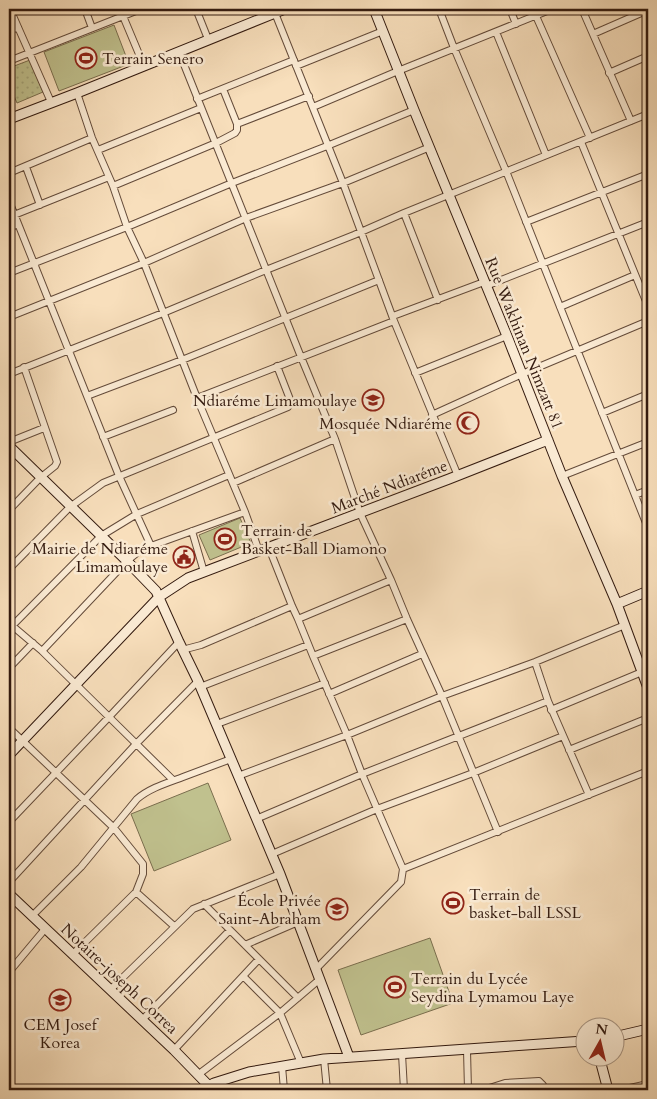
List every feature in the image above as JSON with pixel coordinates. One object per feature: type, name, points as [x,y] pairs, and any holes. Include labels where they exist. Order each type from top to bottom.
[{"type":"street","points":[[10,9],[51,102]]},
{"type":"street","points":[[85,9],[92,28]]},
{"type":"street","points":[[9,61],[141,9]]},
{"type":"street","points":[[196,9],[208,39]]},
{"type":"street","points":[[9,118],[77,93],[285,9]]},
{"type":"street","name":"Rue Wakhinan Nimzatt 81","points":[[374,9],[562,476],[617,604],[648,688]]},
{"type":"street","points":[[439,9],[506,171],[648,528]]},
{"type":"street","points":[[510,9],[516,24]]},
{"type":"street","points":[[313,107],[552,9]]},
{"type":"street","points":[[582,9],[631,121]]},
{"type":"street","points":[[593,34],[648,10]]},
{"type":"street","points":[[275,12],[343,183],[393,319],[458,476]]},
{"type":"street","points":[[123,16],[144,66]]},
{"type":"street","points":[[536,16],[590,138]]},
{"type":"street","points":[[9,30],[18,27]]},
{"type":"street","points":[[197,99],[383,31]]},
{"type":"street","points":[[496,32],[546,155]]},
{"type":"street","points":[[179,52],[300,357],[335,440],[360,513],[392,580],[406,619],[442,696],[498,832]]},
{"type":"street","points":[[609,73],[648,56]]},
{"type":"street","points":[[113,186],[216,143],[235,133],[237,124],[223,89]]},
{"type":"street","points":[[77,93],[92,138],[113,186],[127,227],[144,263],[213,438],[245,512],[259,552]]},
{"type":"street","points":[[237,124],[309,96]]},
{"type":"street","points":[[98,150],[201,108]]},
{"type":"street","points":[[9,273],[414,110]]},
{"type":"street","points":[[9,374],[163,313],[449,194],[648,114]]},
{"type":"street","points":[[9,173],[92,138]]},
{"type":"street","points":[[581,142],[648,306]]},
{"type":"street","points":[[9,317],[144,263],[246,218],[343,183],[430,147]]},
{"type":"street","points":[[26,167],[40,205]]},
{"type":"street","points":[[526,222],[648,174]]},
{"type":"street","points":[[14,215],[109,177]]},
{"type":"street","points":[[9,201],[119,476],[151,546]]},
{"type":"street","points":[[404,213],[438,300]]},
{"type":"street","points":[[197,398],[438,300],[542,264],[648,222]]},
{"type":"street","points":[[9,228],[18,224]]},
{"type":"street","points":[[560,307],[635,275]]},
{"type":"street","points":[[87,396],[182,360],[379,280]]},
{"type":"street","points":[[432,415],[522,374],[648,321]]},
{"type":"street","points":[[415,373],[507,336]]},
{"type":"street","points":[[9,568],[70,507],[103,483],[290,406],[291,402],[277,366]]},
{"type":"street","points":[[9,510],[40,478],[55,466],[56,462],[24,367]]},
{"type":"street","points":[[602,412],[648,394]]},
{"type":"street","points":[[103,437],[173,410]]},
{"type":"street","points":[[44,428],[10,448],[127,561],[153,587],[159,597],[199,684],[272,854],[349,1057]]},
{"type":"street","points":[[233,483],[335,440]]},
{"type":"street","name":"Marché Ndiaréme","points":[[9,755],[159,597],[181,582],[548,440]]},
{"type":"street","points":[[562,476],[648,442]]},
{"type":"street","points":[[172,780],[42,651],[10,624],[101,536],[137,514],[229,475]]},
{"type":"street","points":[[635,496],[648,490]]},
{"type":"street","points":[[42,651],[127,561],[137,553],[151,546],[245,512]]},
{"type":"street","points":[[192,531],[204,572]]},
{"type":"street","points":[[269,548],[403,869],[401,882],[316,969]]},
{"type":"street","points":[[298,619],[392,580]]},
{"type":"street","points":[[617,604],[648,591]]},
{"type":"street","points":[[9,822],[180,646],[201,645],[292,606]]},
{"type":"street","points":[[313,656],[406,619]]},
{"type":"street","points":[[238,776],[347,735],[442,696],[535,662],[625,625]]},
{"type":"street","points":[[9,668],[33,644]]},
{"type":"street","points":[[9,882],[136,744],[199,684],[308,645]]},
{"type":"street","points":[[329,694],[422,654]]},
{"type":"street","points":[[535,662],[552,710],[589,795]]},
{"type":"street","points":[[552,710],[642,672]]},
{"type":"street","points":[[216,724],[325,683]]},
{"type":"street","points":[[256,819],[362,774],[548,700]]},
{"type":"street","points":[[569,750],[648,718]]},
{"type":"street","points":[[9,728],[114,828],[143,864],[144,874],[136,892],[72,955]]},
{"type":"street","points":[[272,854],[377,809],[473,773],[563,736]]},
{"type":"street","points":[[32,916],[81,867],[137,799],[147,791],[231,759]]},
{"type":"street","points":[[403,869],[648,772]]},
{"type":"street","points":[[110,990],[193,909],[280,874]]},
{"type":"street","points":[[136,892],[174,926]]},
{"type":"street","name":"Notaire-joseph Correa","points":[[9,894],[199,1074],[208,1086]]},
{"type":"street","points":[[204,904],[298,998]]},
{"type":"street","points":[[245,945],[298,922]]},
{"type":"street","points":[[9,972],[11,964],[45,929]]},
{"type":"street","points":[[142,1020],[230,930]]},
{"type":"street","points":[[174,1050],[259,959]]},
{"type":"street","points":[[243,976],[280,1013],[301,1063]]},
{"type":"street","points":[[199,1074],[280,1013],[320,979]]},
{"type":"street","points":[[624,1034],[648,1029]]},
{"type":"street","points":[[208,1086],[249,1072],[349,1057],[574,1043]]},
{"type":"street","points":[[467,1050],[468,1090]]},
{"type":"street","points":[[402,1054],[404,1090]]},
{"type":"street","points":[[324,1060],[327,1090]]},
{"type":"street","points":[[282,1066],[284,1090]]},
{"type":"street","points":[[601,1066],[608,1090]]},
{"type":"street","points":[[483,1090],[505,1083],[539,1081],[543,1085],[544,1090]]},
{"type":"street","points":[[621,1090],[648,1084]]},
{"type":"street","points":[[208,1086],[226,1090]]},
{"type":"green space","name":"Terrain Senero","points":[[114,25],[129,64],[59,91],[44,52]]},
{"type":"green space","points":[[30,60],[43,92],[17,103],[9,84],[9,68]]},
{"type":"green space","name":"Terrain de Basket-Ball Diamono","points":[[240,518],[251,543],[210,560],[199,535]]},
{"type":"green space","points":[[208,783],[231,840],[154,871],[131,814]]},
{"type":"green space","name":"Terrain du Lycée Seydina Lymamou Laye","points":[[430,938],[453,1003],[361,1035],[338,970]]},
{"type":"place","name":"Terrain Senero","points":[[86,58]]},
{"type":"place","name":"Ndiaréme Limamoulaye","points":[[373,400]]},
{"type":"place","name":"Mosquée Ndiaréme","points":[[468,423]]},
{"type":"place","name":"Terrain de Basket-Ball Diamono","points":[[225,539]]},
{"type":"place","name":"Mairie de Ndiaréme Limamoulaye","points":[[184,557]]},
{"type":"place","name":"Terrain de basket-ball LSSL","points":[[453,903]]},
{"type":"place","name":"École Privée Saint-Abraham","points":[[337,909]]},
{"type":"place","name":"Terrain du Lycée Seydina Lymamou Laye","points":[[395,987]]},
{"type":"place","name":"CEM Josef Korea","points":[[60,1000]]}]
